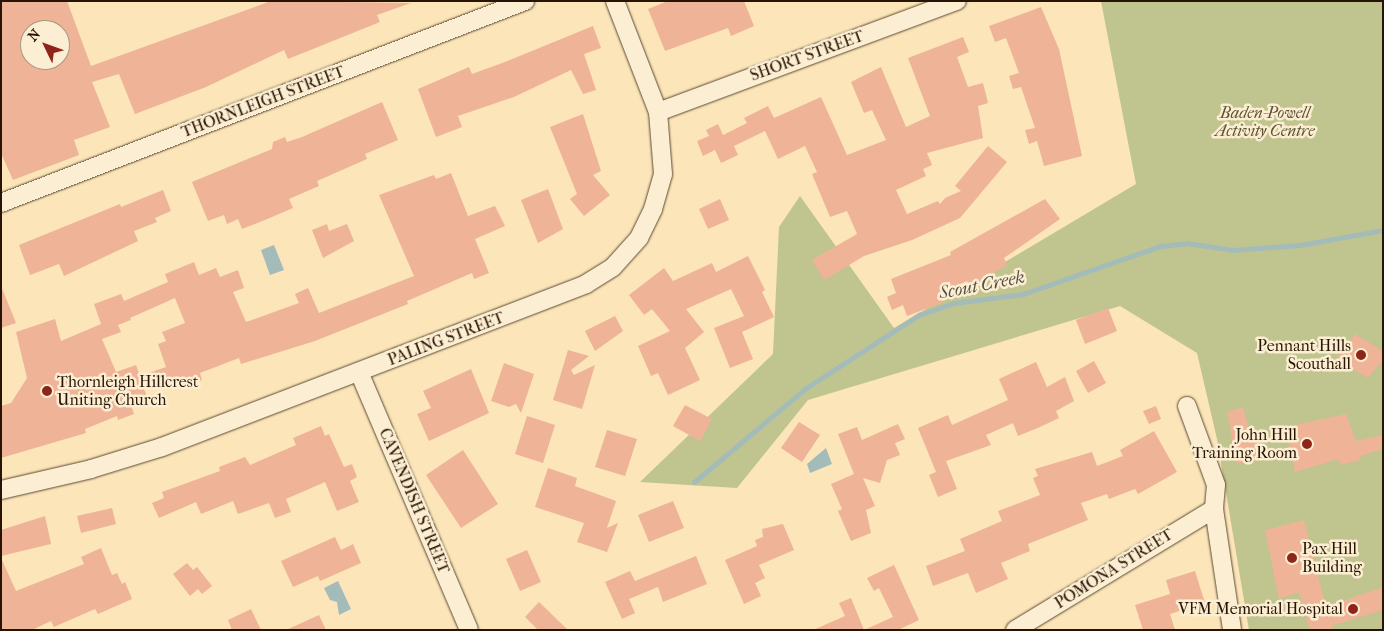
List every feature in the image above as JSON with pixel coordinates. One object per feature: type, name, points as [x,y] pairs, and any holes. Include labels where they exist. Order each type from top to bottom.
[{"type":"street","name":"THORNLEIGH STREET","points":[[1,203],[525,1]]},
{"type":"street","name":"PALING STREET","points":[[1,490],[91,469],[162,447],[586,284],[613,267],[639,238],[653,209],[663,174],[658,112],[615,1]]},
{"type":"street","name":"SHORT STREET","points":[[658,112],[957,1]]},
{"type":"street","name":"CAVENDISH STREET","points":[[359,372],[469,630]]},
{"type":"street","points":[[1188,406],[1216,486],[1214,509],[1232,630]]},
{"type":"street","name":"POMONA STREET","points":[[1015,630],[1214,509]]},
{"type":"green space","name":"Baden-Powell Activity Centre","points":[[1101,1],[1383,1],[1383,630],[1249,630],[1217,439],[1197,353],[1120,306],[808,400],[737,488],[640,482],[773,354],[779,227],[800,196],[894,328],[1136,184]]},
{"type":"water","points":[[274,245],[284,270],[270,275],[261,250]]},
{"type":"water","points":[[826,448],[832,464],[810,473],[807,464]]},
{"type":"water","points":[[338,581],[351,609],[339,615],[337,602],[330,600],[324,588]]},
{"type":"building","points":[[1,1],[67,1],[91,66],[271,1],[411,3],[377,15],[380,22],[288,59],[284,50],[206,87],[135,114],[119,74],[92,82],[110,127],[74,140],[79,155],[13,180],[1,153]]},
{"type":"building","points":[[668,1],[744,1],[754,26],[731,36],[728,28],[665,51],[648,9]]},
{"type":"building","points":[[1041,7],[1059,49],[1082,156],[1044,166],[1037,141],[1029,144],[1025,130],[1035,128],[1021,87],[1013,89],[1009,76],[1019,73],[1006,38],[995,42],[989,26]]},
{"type":"building","points":[[593,26],[601,48],[584,54],[596,90],[583,94],[571,70],[514,97],[458,116],[462,127],[436,137],[418,89],[469,67],[472,74]]},
{"type":"building","points":[[963,37],[969,52],[957,57],[968,87],[983,83],[988,103],[978,106],[983,138],[927,153],[932,165],[923,169],[926,176],[896,190],[907,214],[938,201],[940,204],[945,198],[961,191],[955,186],[988,146],[1007,162],[960,218],[912,240],[864,256],[824,280],[812,260],[857,234],[847,211],[830,217],[812,174],[817,172],[805,146],[778,159],[765,131],[734,146],[738,155],[721,163],[715,150],[703,156],[697,141],[709,136],[706,130],[718,124],[723,135],[747,123],[744,118],[768,106],[774,118],[821,97],[847,155],[886,140],[872,110],[864,113],[851,82],[881,67],[906,127],[930,116],[908,58]]},
{"type":"building","points":[[382,102],[398,140],[365,154],[367,159],[317,181],[319,186],[289,199],[293,208],[265,220],[242,229],[238,219],[227,224],[224,215],[208,221],[192,182],[272,149],[273,142],[285,137],[287,142],[302,137]]},
{"type":"building","points":[[583,114],[601,171],[593,175],[610,195],[584,216],[570,199],[577,194],[550,127]]},
{"type":"building","points":[[451,173],[468,216],[495,206],[505,226],[475,239],[489,273],[474,279],[472,273],[407,301],[408,304],[315,341],[241,364],[239,358],[200,373],[202,380],[185,387],[181,377],[144,389],[148,399],[131,405],[134,414],[118,420],[117,416],[85,429],[86,433],[1,458],[1,406],[11,403],[27,378],[16,332],[55,319],[61,341],[101,324],[94,304],[121,294],[124,301],[168,282],[165,274],[194,262],[199,275],[216,268],[220,277],[238,270],[244,288],[233,292],[246,322],[299,303],[295,294],[308,288],[319,313],[414,276],[379,195],[434,175],[436,179]],"holes":[[[175,298],[185,323],[162,332],[166,341],[158,344],[166,367],[140,376],[136,365],[116,372],[102,339],[121,332],[118,325]]]},
{"type":"building","points":[[548,189],[563,229],[538,243],[521,200]]},
{"type":"building","points":[[163,190],[171,211],[155,218],[157,222],[134,231],[138,241],[64,276],[59,264],[30,275],[19,245],[120,204],[121,207]]},
{"type":"building","points":[[720,199],[729,220],[708,229],[699,209]]},
{"type":"building","points":[[1045,199],[1060,219],[1004,258],[1007,265],[970,286],[967,281],[940,293],[944,302],[907,316],[903,305],[892,310],[887,297],[896,293],[891,279],[951,255],[950,252]]},
{"type":"building","points":[[327,224],[329,231],[347,224],[354,241],[323,258],[312,230]]},
{"type":"building","points":[[748,256],[765,290],[762,292],[774,317],[742,332],[753,359],[730,368],[714,328],[744,316],[731,289],[686,309],[704,332],[685,348],[700,380],[668,395],[658,373],[651,376],[638,346],[670,331],[652,309],[644,315],[629,295],[664,268],[673,281],[712,263],[716,272]]},
{"type":"building","points":[[1,286],[16,323],[1,328]]},
{"type":"building","points":[[1108,308],[1117,331],[1085,344],[1076,320]]},
{"type":"building","points":[[615,316],[623,331],[595,351],[585,331]]},
{"type":"building","name":"Pennant Hills Scouthall","points":[[1355,334],[1383,351],[1383,360],[1368,378],[1336,359]]},
{"type":"building","points":[[568,350],[589,356],[571,370],[574,375],[595,365],[582,409],[553,400]]},
{"type":"building","points":[[1094,361],[1106,383],[1088,393],[1076,371]]},
{"type":"building","points":[[1036,362],[1047,387],[1065,377],[1074,401],[1056,411],[1059,418],[1040,427],[1018,436],[1013,423],[986,435],[991,445],[946,461],[957,489],[938,497],[929,475],[936,472],[918,428],[948,415],[952,425],[1008,400],[999,379]]},
{"type":"building","points":[[504,363],[534,374],[521,413],[516,404],[509,407],[491,401]]},
{"type":"building","points":[[471,369],[489,413],[429,441],[417,414],[431,408],[423,391]]},
{"type":"building","points":[[685,405],[712,419],[700,441],[673,426]]},
{"type":"building","points":[[1156,406],[1161,419],[1149,424],[1143,411]]},
{"type":"building","points":[[1243,407],[1252,442],[1258,440],[1264,457],[1237,464],[1227,412]]},
{"type":"building","points":[[1346,414],[1356,441],[1383,435],[1383,449],[1360,456],[1361,460],[1341,465],[1339,459],[1295,472],[1286,427]]},
{"type":"building","points":[[527,416],[555,425],[543,463],[515,454]]},
{"type":"building","points":[[799,422],[820,435],[802,462],[781,448]]},
{"type":"building","points":[[898,424],[905,439],[895,443],[900,455],[887,460],[880,483],[863,478],[875,506],[866,510],[871,533],[851,541],[838,511],[842,509],[831,484],[854,474],[838,434],[857,427],[862,440]]},
{"type":"building","points":[[321,426],[325,436],[329,434],[344,467],[352,464],[357,477],[350,481],[359,502],[337,511],[325,482],[286,499],[291,512],[275,518],[269,503],[238,514],[233,501],[201,514],[196,502],[159,518],[152,503],[164,498],[162,492],[220,471],[219,467],[245,457],[250,465],[296,445],[293,438]]},
{"type":"building","points":[[607,430],[637,439],[625,476],[595,467]]},
{"type":"building","points":[[1154,431],[1177,472],[1138,494],[1135,489],[1109,499],[1107,494],[1081,503],[1088,520],[1028,544],[1030,551],[1001,563],[1008,579],[976,593],[968,573],[933,586],[926,566],[965,551],[960,539],[1002,521],[998,511],[1040,495],[1033,478],[1038,476],[1035,469],[1092,452],[1097,466],[1123,456],[1120,450]]},
{"type":"building","points":[[463,450],[498,504],[461,528],[426,475]]},
{"type":"building","points":[[548,468],[577,478],[575,486],[616,501],[607,528],[618,523],[607,552],[577,542],[584,523],[535,507]]},
{"type":"building","points":[[673,501],[684,528],[649,542],[638,515]]},
{"type":"building","points":[[112,508],[116,524],[81,533],[77,516]]},
{"type":"building","points":[[45,516],[51,544],[1,556],[1,530]]},
{"type":"building","points":[[1304,520],[1326,607],[1383,587],[1383,610],[1331,626],[1332,630],[1310,630],[1299,592],[1279,599],[1265,530]]},
{"type":"building","points":[[783,524],[794,550],[759,565],[765,578],[755,583],[761,596],[744,604],[725,560],[757,546],[755,540],[763,537],[762,529]]},
{"type":"building","points":[[335,537],[341,550],[353,544],[361,563],[320,581],[318,576],[293,587],[281,561]]},
{"type":"building","points":[[101,548],[112,575],[117,573],[122,584],[125,582],[132,599],[98,614],[95,609],[54,627],[51,621],[32,630],[1,630],[1,558],[16,591],[84,564],[81,557]]},
{"type":"building","points":[[527,550],[541,582],[520,591],[506,559]]},
{"type":"building","points":[[696,556],[707,584],[663,602],[658,587],[629,599],[635,613],[622,619],[605,582],[630,571],[635,581]]},
{"type":"building","points":[[187,563],[193,570],[197,567],[212,586],[202,594],[198,589],[190,596],[173,574]]},
{"type":"building","points":[[894,565],[919,620],[898,630],[864,630],[893,617],[879,588],[874,591],[867,578]]},
{"type":"building","points":[[1195,571],[1205,603],[1170,614],[1175,630],[1143,630],[1135,605],[1170,594],[1166,580]]},
{"type":"building","points":[[851,598],[864,630],[813,630],[845,616],[839,603]]},
{"type":"building","points":[[539,602],[568,630],[538,630],[525,617]]},
{"type":"building","points":[[251,609],[261,630],[232,630],[228,620]]},
{"type":"building","points":[[319,615],[326,630],[286,630]]},
{"type":"waterway","name":"Scout Creek","points":[[694,482],[806,388],[919,315],[954,303],[1023,294],[1160,246],[1187,243],[1233,250],[1300,245],[1383,230]]},
{"type":"place","name":"Pennant Hills Scouthall","points":[[1361,355]]},
{"type":"place","name":"Thornleigh Hillcrest Uniting Church","points":[[47,391]]},
{"type":"place","name":"John Hill Training Room","points":[[1307,444]]},
{"type":"place","name":"Pax Hill Building","points":[[1292,558]]},
{"type":"place","name":"VFM Memorial Hospital","points":[[1353,609]]}]
